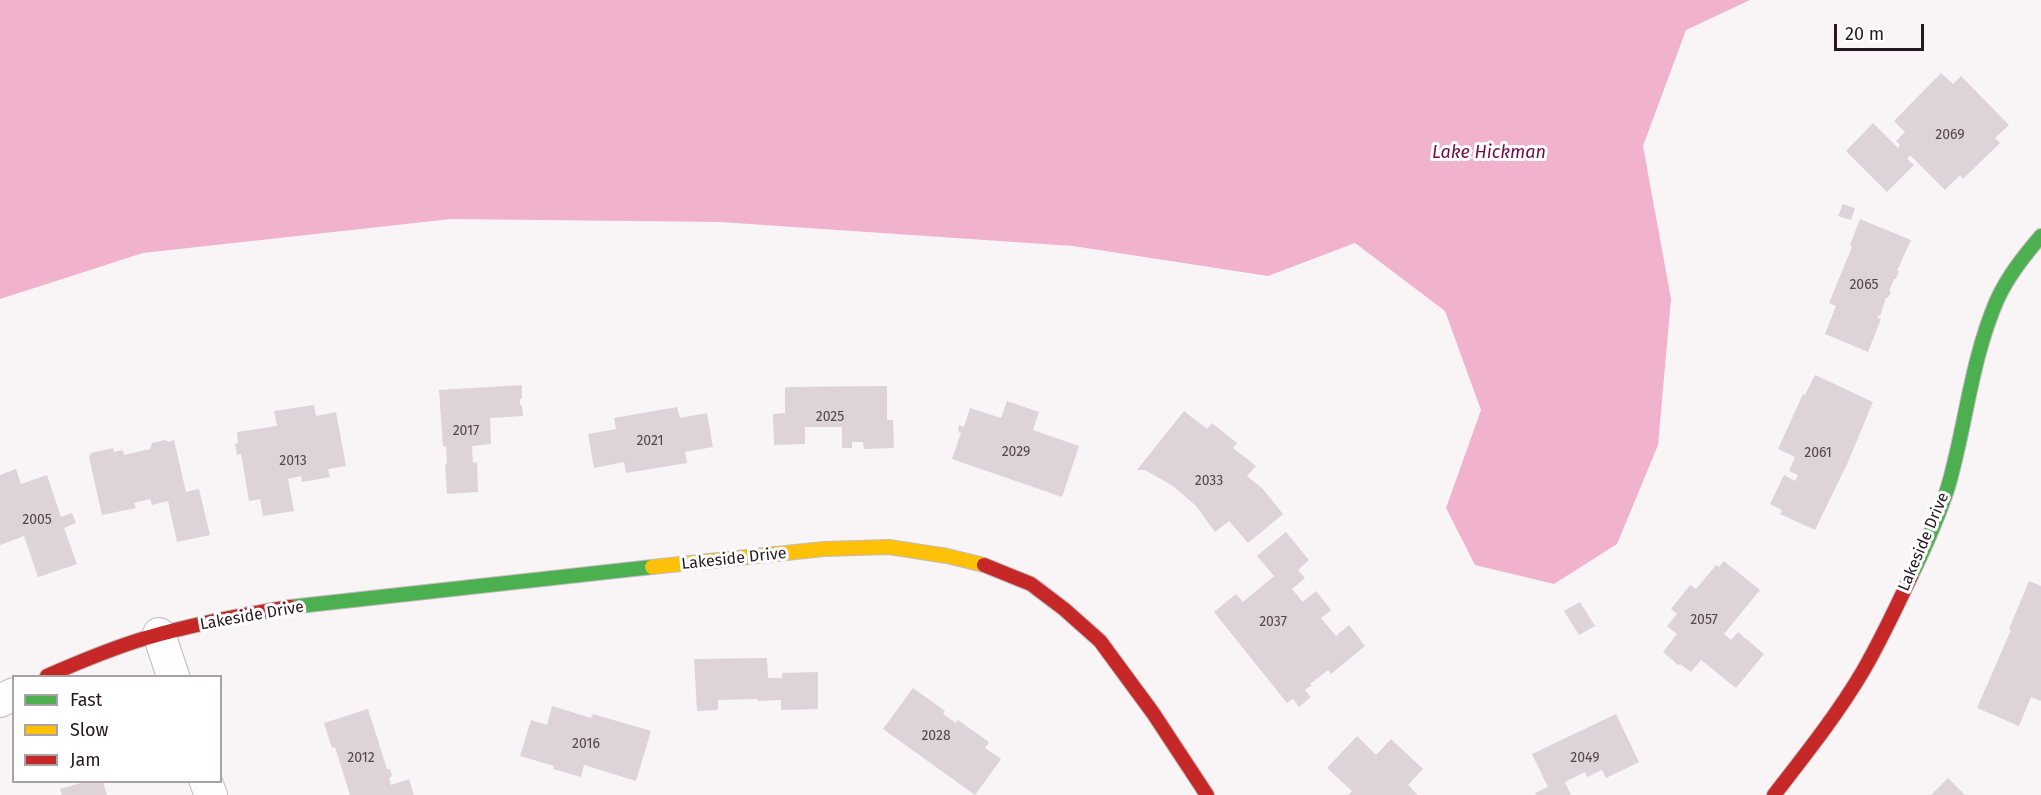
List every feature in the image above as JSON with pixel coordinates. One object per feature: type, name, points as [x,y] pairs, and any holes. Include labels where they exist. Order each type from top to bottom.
[{"type":"street","name":"Lakeside Drive","points":[[1774,795],[1819,737],[1855,683],[1894,612],[1936,522],[1955,460],[1985,329],[2004,285],[2028,249],[2041,236]]},
{"type":"street","name":"Lakeside Drive","points":[[50,675],[159,634],[267,612],[356,599],[824,549],[889,547],[986,565],[1031,584],[1064,609],[1100,641],[1153,713],[1207,795]]},
{"type":"street","points":[[159,634],[173,675]]},
{"type":"water","name":"Lake Hickman","points":[[0,0],[1750,0],[1686,30],[1643,146],[1671,299],[1658,445],[1617,544],[1554,584],[1475,565],[1446,508],[1481,410],[1445,311],[1355,243],[1268,276],[1073,246],[720,222],[451,219],[143,253],[0,299]]},
{"type":"building","points":[[1941,73],[1953,84],[1961,76],[2009,125],[1995,138],[2000,143],[1963,179],[1960,175],[1945,190],[1910,155],[1907,159],[1914,165],[1887,192],[1846,151],[1873,123],[1898,148],[1900,145],[1896,141],[1905,132],[1894,121]]},
{"type":"building","points":[[1843,204],[1855,208],[1851,220],[1838,216]]},
{"type":"building","points":[[1860,219],[1911,240],[1888,298],[1886,298],[1880,316],[1877,317],[1881,319],[1868,352],[1825,334],[1836,306],[1829,303],[1852,247],[1850,245]]},
{"type":"building","points":[[1815,375],[1873,402],[1848,462],[1815,530],[1780,514],[1782,510],[1770,504],[1784,475],[1795,481],[1798,475],[1789,471],[1795,457],[1778,449],[1803,394],[1805,395]]},
{"type":"building","points":[[522,385],[520,405],[522,405],[523,416],[490,418],[491,444],[472,446],[473,463],[477,462],[478,492],[447,494],[446,446],[443,446],[439,390]]},
{"type":"building","points":[[887,386],[887,420],[893,420],[894,448],[864,449],[863,442],[852,442],[852,448],[842,448],[842,427],[805,427],[805,444],[774,445],[773,414],[785,413],[785,387]]},
{"type":"building","points":[[1007,401],[1039,412],[1033,430],[1079,446],[1062,497],[952,459],[961,433],[958,431],[959,425],[964,427],[970,408],[1001,418]]},
{"type":"building","points":[[314,405],[316,416],[336,412],[346,466],[328,469],[330,477],[302,482],[301,476],[288,479],[294,511],[263,516],[260,499],[249,501],[241,454],[237,455],[235,444],[238,443],[237,432],[277,426],[274,411]]},
{"type":"building","points":[[677,407],[680,418],[707,413],[713,447],[685,452],[687,463],[626,473],[624,462],[594,468],[588,434],[616,429],[614,418]]},
{"type":"building","points":[[1184,411],[1207,429],[1212,423],[1237,443],[1233,448],[1256,466],[1247,476],[1262,488],[1283,514],[1248,543],[1229,521],[1215,532],[1196,506],[1173,486],[1145,470],[1137,470]]},
{"type":"building","points":[[165,440],[169,442],[174,440],[186,492],[199,489],[210,535],[177,542],[168,501],[152,505],[150,499],[134,503],[136,508],[102,515],[89,457],[91,453],[113,448],[114,452],[123,450],[124,455],[150,449],[152,443]]},
{"type":"building","points":[[16,469],[21,484],[47,475],[61,517],[72,513],[76,523],[64,528],[77,564],[38,577],[24,536],[0,545],[0,475]]},
{"type":"building","points":[[1286,532],[1309,560],[1298,570],[1305,578],[1292,589],[1303,602],[1316,591],[1331,610],[1321,618],[1336,636],[1349,625],[1365,646],[1331,674],[1328,670],[1310,684],[1312,685],[1305,690],[1311,697],[1299,707],[1293,699],[1287,703],[1214,612],[1236,594],[1243,602],[1274,576],[1257,556]]},
{"type":"building","points":[[1724,561],[1760,590],[1724,634],[1731,640],[1738,632],[1764,654],[1736,688],[1701,660],[1691,672],[1680,664],[1678,665],[1663,652],[1677,634],[1667,626],[1677,614],[1671,609],[1690,585],[1696,589],[1716,565],[1719,567]]},
{"type":"building","points":[[2029,581],[2041,586],[2041,701],[2031,697],[2019,726],[1977,708],[2011,630],[2009,629]]},
{"type":"building","points":[[1580,602],[1595,626],[1579,635],[1564,611]]},
{"type":"building","points":[[767,658],[768,678],[782,678],[782,673],[818,672],[818,709],[781,710],[781,700],[758,701],[758,699],[718,700],[718,710],[697,711],[694,659]]},
{"type":"building","points":[[913,688],[945,711],[943,714],[956,723],[958,720],[989,742],[985,748],[1001,759],[975,795],[883,729]]},
{"type":"building","points":[[552,706],[591,718],[593,714],[651,731],[636,781],[584,765],[581,777],[520,756],[531,720],[547,725]]},
{"type":"building","points":[[368,709],[387,769],[390,769],[391,785],[409,779],[414,795],[350,795],[335,747],[332,748],[324,723]]},
{"type":"building","points":[[1616,714],[1639,762],[1606,778],[1602,770],[1587,777],[1585,772],[1565,782],[1571,795],[1536,795],[1535,793],[1548,787],[1532,754]]},
{"type":"building","points":[[1357,736],[1376,755],[1391,739],[1423,769],[1408,785],[1418,795],[1348,795],[1352,791],[1327,768]]},
{"type":"building","points":[[1948,778],[1965,795],[1931,795]]},
{"type":"building","points":[[81,783],[103,783],[107,795],[62,795],[60,789]]},
{"type":"traffic: fast","points":[[1911,576],[1948,487],[1988,323],[2006,283],[2041,236]]},
{"type":"traffic: fast","points":[[290,607],[652,567]]},
{"type":"traffic: slow","points":[[652,567],[824,549],[889,547],[947,556],[984,565]]},
{"type":"traffic: jam","points":[[984,565],[1031,584],[1100,641],[1153,713],[1207,795]]},
{"type":"traffic: jam","points":[[1774,795],[1853,687],[1876,648],[1911,576]]},
{"type":"traffic: jam","points":[[49,675],[83,660],[146,638],[218,620],[290,607]]}]
